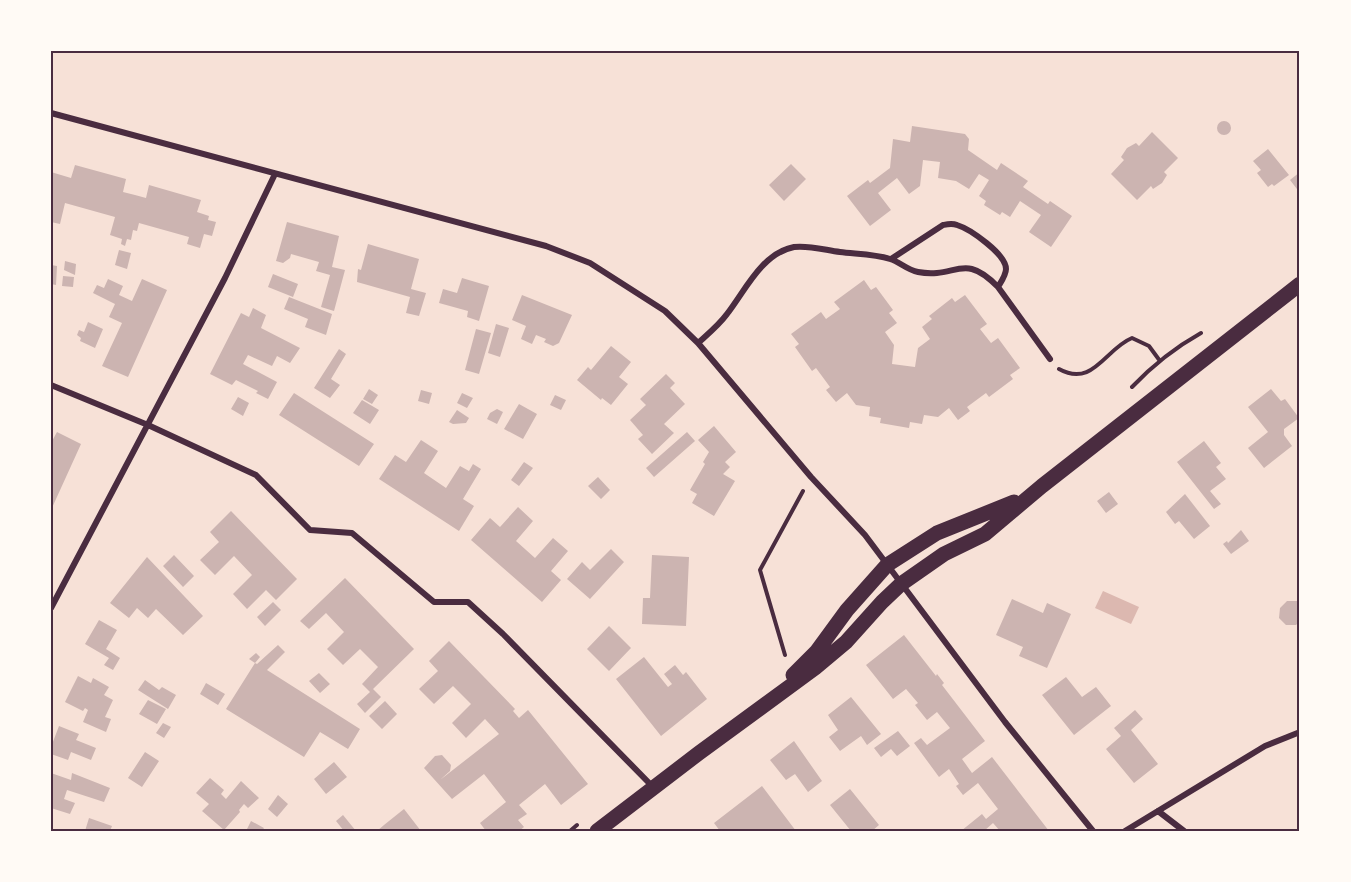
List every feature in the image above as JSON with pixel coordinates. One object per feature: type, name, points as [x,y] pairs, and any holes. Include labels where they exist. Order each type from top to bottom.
[{"type":"main road","points":[[597,831],[846,642],[901,584],[944,554],[985,534],[1041,486],[1300,284]]},
{"type":"main road","points":[[768,702],[818,651],[847,610],[887,565],[937,533],[1008,505],[1041,486]]},
{"type":"street","points":[[51,113],[546,246],[590,263],[665,310],[698,343],[811,477],[865,535],[1005,722],[1093,831]]},
{"type":"street","points":[[51,608],[225,279],[275,174]]},
{"type":"street","points":[[891,259],[943,225],[960,225],[997,251],[1004,260],[1006,269],[998,287]]},
{"type":"street","points":[[698,343],[720,323],[744,288],[778,253],[787,249],[805,247],[891,259],[906,269],[935,274],[968,267],[988,276],[1050,359]]},
{"type":"street","points":[[51,385],[148,425],[256,475],[310,530],[352,533],[434,602],[468,602],[503,634],[653,788]]},
{"type":"street","points":[[1125,831],[1265,746],[1300,732]]},
{"type":"street","points":[[1158,811],[1184,831]]},
{"type":"path","points":[[1050,359],[1067,374],[1082,374],[1099,365],[1122,342],[1132,338],[1149,346],[1160,361]]},
{"type":"path","points":[[787,661],[760,570],[811,477]]},
{"type":"shaded area","points":[[1103,591],[1139,607],[1131,624],[1095,608]]},
{"type":"building","points":[[1221,121],[1227,121],[1231,128],[1227,135],[1221,135],[1217,131],[1217,125]]},
{"type":"building","points":[[912,126],[965,134],[969,139],[968,150],[997,170],[1001,163],[1028,181],[1023,187],[1048,204],[1050,201],[1072,216],[1051,247],[1029,232],[1041,215],[1020,201],[1010,217],[1002,212],[1000,215],[984,205],[986,201],[979,196],[989,180],[979,174],[969,189],[956,181],[938,178],[940,162],[923,160],[920,186],[909,194],[897,178],[878,193],[891,210],[870,226],[847,196],[868,180],[870,183],[890,168],[893,139],[910,142]]},
{"type":"building","points":[[1152,132],[1178,158],[1164,172],[1167,175],[1162,183],[1153,189],[1151,186],[1137,200],[1111,174],[1124,160],[1121,157],[1127,148],[1136,143],[1139,146]]},
{"type":"building","points":[[1268,149],[1289,175],[1274,186],[1272,184],[1268,187],[1257,173],[1261,170],[1253,161]]},
{"type":"building","points":[[791,164],[806,179],[784,201],[769,185]]},
{"type":"building","points":[[75,165],[126,179],[123,192],[146,198],[149,185],[201,200],[197,212],[209,216],[208,220],[216,222],[212,236],[204,234],[200,248],[187,244],[189,237],[139,223],[137,231],[133,230],[131,240],[127,239],[125,246],[121,244],[122,239],[110,235],[115,217],[65,203],[60,224],[51,222],[53,202],[51,201],[51,172],[71,178]]},
{"type":"building","points":[[1300,172],[1300,193],[1290,180]]},
{"type":"building","points":[[287,222],[339,236],[332,267],[345,270],[334,311],[321,307],[330,275],[316,271],[319,262],[291,254],[290,258],[283,263],[276,261]]},
{"type":"building","points":[[368,244],[419,259],[411,289],[426,293],[419,316],[406,313],[410,297],[357,282],[358,269],[361,270]]},
{"type":"building","points":[[119,250],[131,253],[127,269],[115,265]]},
{"type":"building","points":[[65,261],[76,264],[75,275],[64,270]]},
{"type":"building","points":[[51,265],[57,266],[56,285],[51,284]]},
{"type":"building","points":[[273,274],[298,284],[293,297],[268,287]]},
{"type":"building","points":[[63,276],[74,277],[73,287],[62,286]]},
{"type":"building","points":[[462,278],[489,286],[479,321],[467,317],[468,311],[439,303],[443,289],[457,293]]},
{"type":"building","points":[[108,279],[123,286],[119,295],[132,301],[142,279],[167,290],[128,377],[102,366],[122,323],[109,317],[115,304],[93,293],[97,285],[104,288]]},
{"type":"building","points":[[864,280],[871,290],[876,287],[893,310],[889,313],[897,323],[885,332],[894,345],[892,364],[915,367],[918,348],[930,339],[922,327],[932,319],[929,316],[952,298],[955,302],[965,295],[987,324],[980,329],[991,343],[998,338],[1020,368],[1010,375],[1013,379],[989,397],[986,393],[967,407],[970,411],[958,420],[949,408],[938,417],[924,415],[922,424],[910,422],[909,428],[880,423],[881,418],[869,416],[870,407],[856,405],[847,393],[836,402],[826,390],[830,387],[816,368],[812,371],[795,347],[799,344],[791,334],[821,312],[826,319],[840,309],[834,302]]},
{"type":"building","points":[[522,295],[572,315],[559,343],[553,346],[544,342],[546,339],[536,335],[532,344],[521,339],[526,326],[512,320]]},
{"type":"building","points":[[289,297],[332,314],[326,335],[305,327],[308,319],[284,309]]},
{"type":"building","points":[[253,308],[266,315],[261,328],[300,348],[290,363],[277,356],[272,366],[248,355],[243,364],[277,382],[268,399],[236,380],[232,385],[210,374],[241,313],[249,317]]},
{"type":"building","points":[[88,322],[103,329],[95,348],[80,341],[81,338],[77,335],[79,330],[84,332]]},
{"type":"building","points":[[496,324],[509,328],[500,357],[488,353]]},
{"type":"building","points":[[476,329],[491,333],[479,374],[465,370]]},
{"type":"building","points":[[611,346],[631,362],[619,377],[628,384],[611,405],[602,398],[601,400],[577,380],[588,367],[591,370]]},
{"type":"building","points":[[339,349],[346,354],[331,379],[340,385],[330,398],[314,388]]},
{"type":"building","points":[[666,374],[675,383],[670,388],[685,404],[664,424],[674,433],[652,454],[638,439],[643,435],[630,420],[646,405],[640,399]]},
{"type":"building","points":[[369,389],[378,395],[372,404],[363,399]]},
{"type":"building","points":[[1271,389],[1281,401],[1285,399],[1299,418],[1284,429],[1284,435],[1292,446],[1264,468],[1248,448],[1268,432],[1248,407]]},
{"type":"building","points":[[421,390],[432,393],[429,404],[418,401]]},
{"type":"building","points":[[294,393],[374,444],[359,466],[279,415]]},
{"type":"building","points":[[462,393],[473,398],[467,408],[457,403]]},
{"type":"building","points":[[555,395],[566,400],[561,410],[550,405]]},
{"type":"building","points":[[238,397],[249,403],[243,416],[231,409]]},
{"type":"building","points":[[362,400],[379,410],[370,424],[353,413]]},
{"type":"building","points":[[519,404],[537,414],[523,439],[504,429]]},
{"type":"building","points":[[497,409],[503,412],[497,424],[487,419],[490,413]]},
{"type":"building","points":[[457,410],[469,418],[466,423],[449,422]]},
{"type":"building","points":[[714,426],[736,452],[725,462],[730,467],[723,474],[735,481],[714,516],[692,503],[697,494],[690,490],[709,452],[698,440]]},
{"type":"building","points":[[57,432],[81,444],[51,510],[51,443]]},
{"type":"building","points":[[687,432],[695,441],[654,477],[646,468]]},
{"type":"building","points":[[421,440],[438,451],[424,473],[446,488],[460,466],[469,471],[473,464],[481,469],[463,499],[474,506],[459,531],[379,479],[395,455],[406,462]]},
{"type":"building","points":[[1204,441],[1221,463],[1216,467],[1226,479],[1210,491],[1221,504],[1214,509],[1177,462]]},
{"type":"building","points":[[524,462],[533,468],[519,486],[511,480]]},
{"type":"building","points":[[598,477],[610,490],[601,499],[588,486]]},
{"type":"building","points":[[1109,492],[1118,504],[1106,513],[1097,501]]},
{"type":"building","points":[[1185,494],[1210,526],[1194,539],[1179,521],[1175,524],[1166,512]]},
{"type":"building","points":[[518,507],[533,521],[516,541],[535,558],[553,538],[568,551],[551,571],[561,580],[542,602],[471,540],[490,518],[500,527]]},
{"type":"building","points":[[231,511],[297,579],[276,600],[266,590],[247,609],[233,594],[252,575],[234,556],[215,575],[200,560],[219,542],[210,532]]},
{"type":"building","points":[[1241,530],[1249,541],[1231,554],[1223,544],[1227,541],[1228,543]]},
{"type":"building","points":[[611,549],[624,562],[590,599],[567,579],[582,562],[590,570]]},
{"type":"building","points":[[174,555],[194,576],[183,587],[163,566]]},
{"type":"building","points":[[652,555],[689,557],[686,626],[642,624],[643,598],[650,598]]},
{"type":"building","points":[[147,557],[203,616],[183,635],[156,609],[148,618],[137,608],[129,618],[110,603]]},
{"type":"building","points":[[345,578],[414,649],[373,689],[381,697],[365,713],[357,704],[370,692],[362,684],[378,667],[360,649],[343,665],[327,649],[344,632],[326,613],[309,629],[300,621]]},
{"type":"building","points":[[1012,599],[1043,613],[1047,603],[1071,614],[1047,668],[1019,656],[1023,647],[996,635]]},
{"type":"building","points":[[1287,601],[1297,601],[1300,604],[1300,621],[1296,625],[1286,625],[1279,618],[1280,608]]},
{"type":"building","points":[[273,602],[281,610],[265,626],[257,617]]},
{"type":"building","points":[[99,620],[117,630],[106,649],[120,658],[113,670],[104,665],[109,658],[85,644]]},
{"type":"building","points":[[609,626],[631,648],[609,671],[587,649]]},
{"type":"building","points":[[904,635],[944,683],[942,685],[985,741],[962,759],[972,773],[992,757],[1049,831],[1015,831],[1013,829],[1000,831],[993,823],[984,831],[961,831],[982,814],[986,819],[998,809],[978,783],[963,795],[956,786],[959,784],[949,769],[939,777],[914,743],[921,738],[927,745],[950,728],[937,712],[927,720],[915,705],[918,703],[906,689],[893,699],[866,665]]},
{"type":"building","points":[[449,641],[515,709],[513,711],[519,718],[528,710],[588,784],[561,805],[545,784],[519,805],[527,814],[518,820],[524,827],[519,831],[486,831],[480,823],[506,802],[484,774],[452,799],[424,768],[435,756],[442,755],[451,765],[450,771],[440,780],[499,734],[485,719],[466,738],[452,723],[471,704],[453,686],[434,704],[419,689],[438,671],[429,661]]},
{"type":"building","points":[[278,645],[285,652],[267,670],[360,729],[348,749],[320,732],[304,757],[226,709],[255,663],[257,664]]},
{"type":"building","points":[[256,653],[260,657],[255,663],[249,659]]},
{"type":"building","points":[[644,657],[668,687],[672,684],[664,674],[675,665],[683,675],[686,672],[707,699],[661,736],[616,679]]},
{"type":"building","points":[[319,673],[330,684],[320,693],[309,681]]},
{"type":"building","points":[[78,676],[91,683],[93,678],[109,687],[104,695],[113,700],[105,717],[111,719],[106,732],[83,722],[88,710],[85,708],[83,711],[65,702]]},
{"type":"building","points":[[1066,677],[1082,697],[1096,687],[1111,706],[1074,735],[1042,695]]},
{"type":"building","points":[[145,680],[159,690],[162,687],[176,695],[168,709],[138,690]]},
{"type":"building","points":[[206,683],[225,694],[218,705],[200,694]]},
{"type":"building","points":[[851,697],[881,734],[867,745],[861,736],[840,751],[829,737],[838,730],[828,715]]},
{"type":"building","points":[[148,700],[166,709],[157,724],[139,714]]},
{"type":"building","points":[[385,701],[397,714],[382,729],[369,716]]},
{"type":"building","points":[[1135,710],[1143,719],[1131,730],[1158,764],[1134,783],[1106,749],[1121,736],[1114,728]]},
{"type":"building","points":[[163,723],[171,727],[164,738],[156,733]]},
{"type":"building","points":[[59,726],[79,734],[76,740],[96,748],[91,760],[71,752],[68,760],[51,754],[51,747]]},
{"type":"building","points":[[898,731],[910,746],[897,756],[891,749],[881,757],[874,748]]},
{"type":"building","points":[[794,741],[822,781],[808,792],[795,774],[786,780],[770,760]]},
{"type":"building","points":[[145,752],[159,761],[142,787],[128,778]]},
{"type":"building","points":[[334,762],[347,777],[326,794],[314,779]]},
{"type":"building","points":[[51,773],[71,780],[72,773],[110,788],[104,802],[67,790],[64,799],[75,803],[70,814],[51,808]]},
{"type":"building","points":[[210,778],[224,790],[221,794],[226,799],[241,781],[259,798],[248,808],[244,804],[224,830],[202,811],[209,804],[196,793]]},
{"type":"building","points":[[762,786],[796,831],[720,831],[714,823]]},
{"type":"building","points":[[850,789],[879,825],[872,831],[851,831],[830,805]]},
{"type":"building","points":[[278,795],[288,804],[277,817],[268,809]]},
{"type":"building","points":[[404,809],[421,831],[377,831],[384,825]]},
{"type":"building","points":[[343,815],[356,831],[344,831],[336,821]]},
{"type":"building","points":[[89,818],[112,826],[110,831],[85,831]]},
{"type":"building","points":[[251,821],[264,828],[262,831],[246,831]]}]
